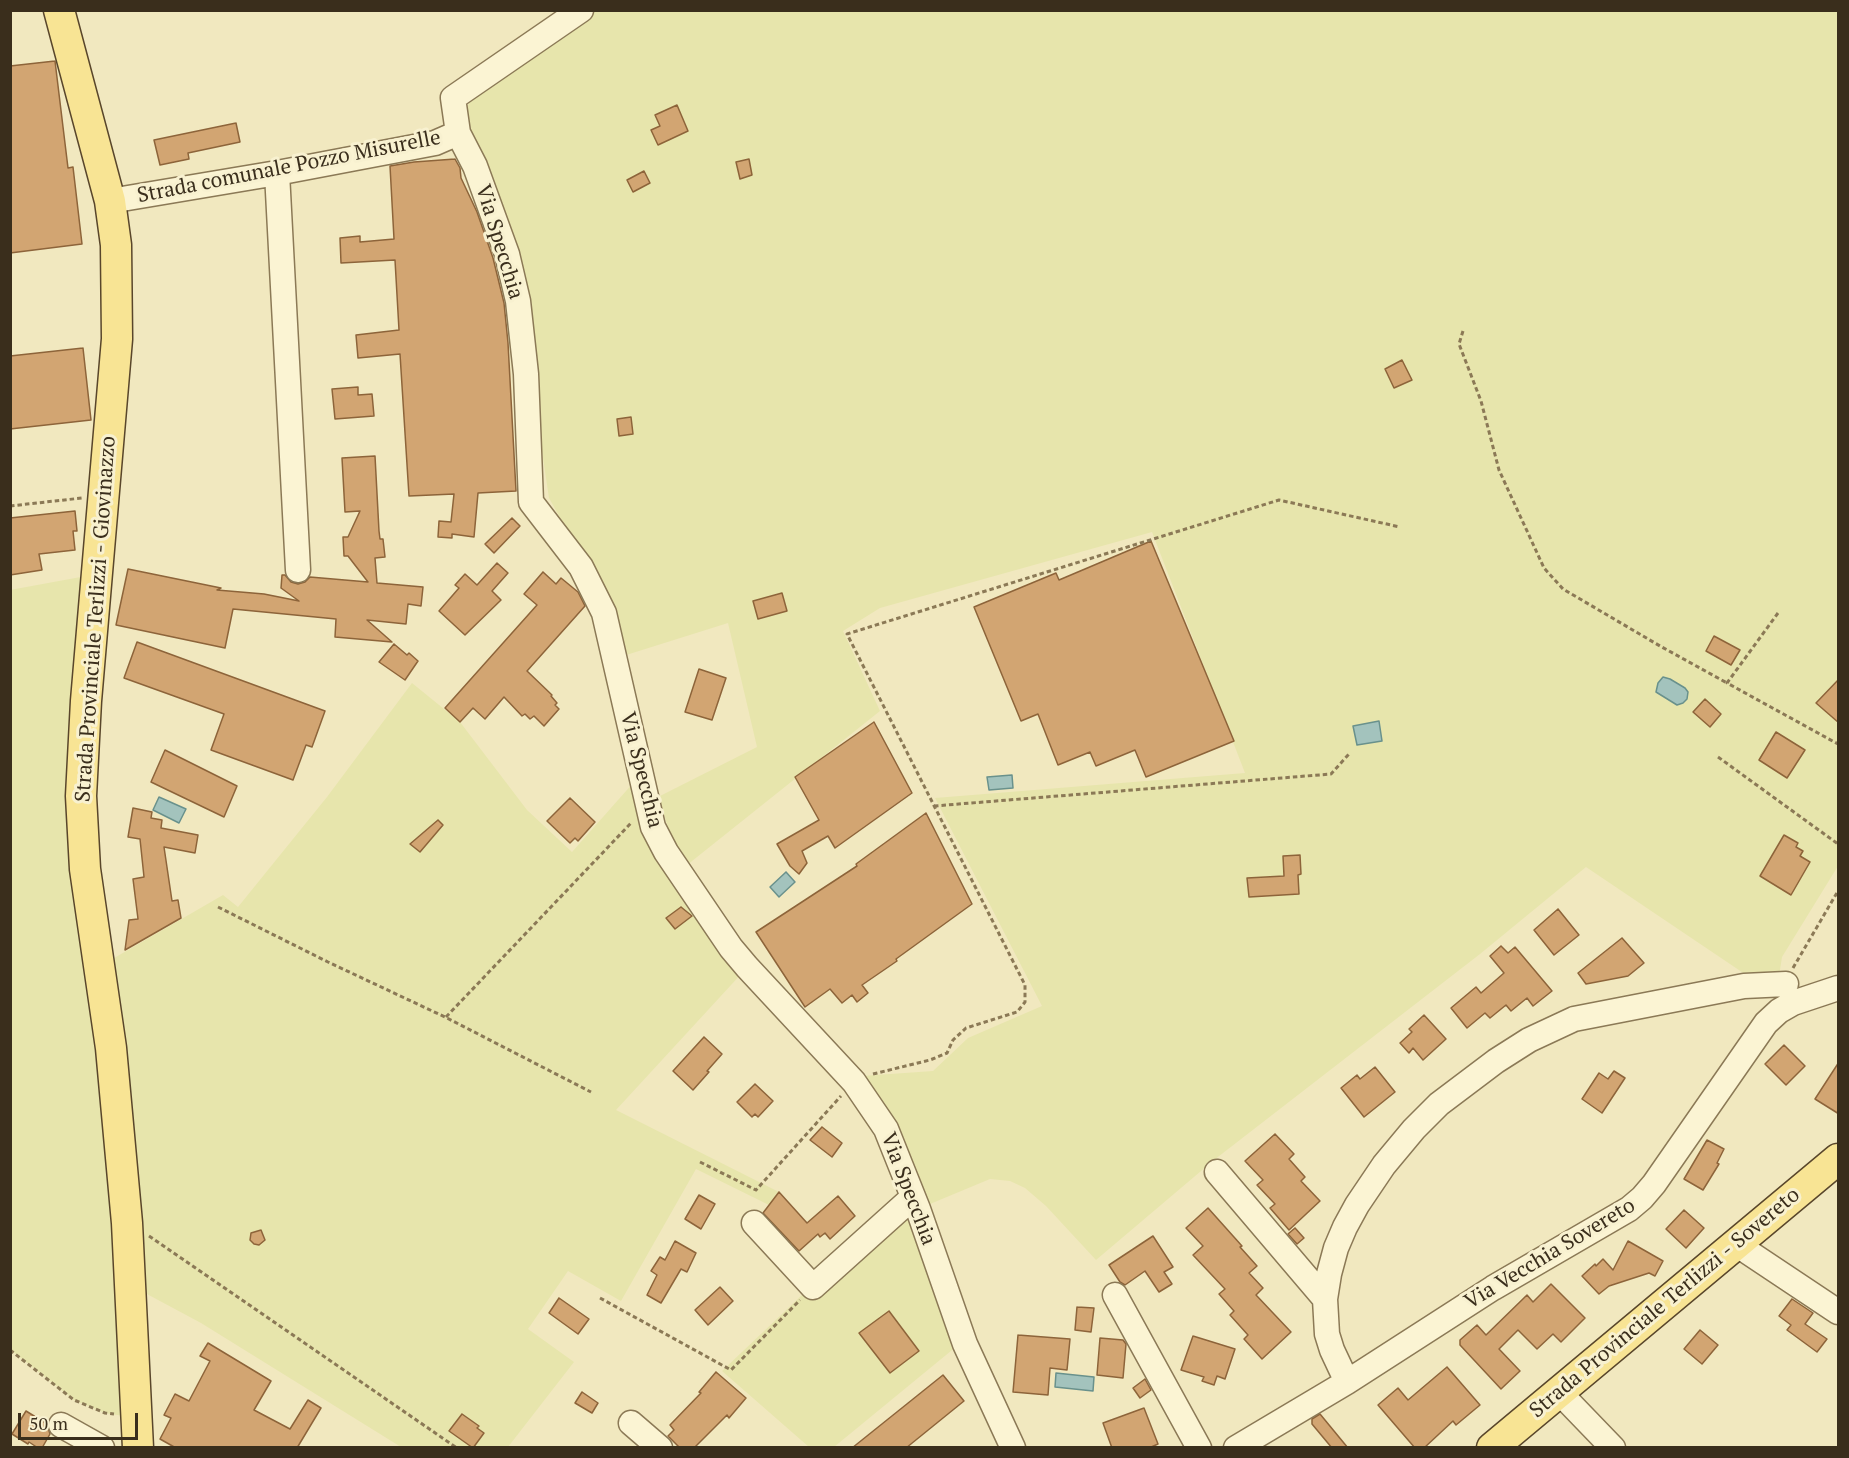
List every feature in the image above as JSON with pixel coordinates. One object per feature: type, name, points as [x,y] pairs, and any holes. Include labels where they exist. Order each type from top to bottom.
[{"type":"main road","name":"Strada Provinciale Terlizzi - Giovinazzo","points":[[59,10],[110,201],[116,245],[117,339],[86,701],[81,796],[85,869],[111,1048],[127,1223],[138,1448]]},
{"type":"main road","name":"Strada Provinciale Terlizzi - Sovereto","points":[[1492,1448],[1839,1159]]},
{"type":"street","name":"Strada comunale Pozzo Misurelle","points":[[110,201],[435,143],[458,133],[453,98],[581,10]]},
{"type":"street","name":"Via Specchia","points":[[458,133],[479,177],[507,254],[518,301],[526,374],[531,502],[581,567],[604,613],[653,827],[666,852],[731,948],[854,1082],[886,1129],[912,1198],[936,1231],[965,1344],[1013,1448]]},
{"type":"street","points":[[277,173],[298,570]]},
{"type":"street","points":[[1347,1382],[1327,1334],[1325,1299],[1336,1248],[1357,1205],[1384,1165],[1414,1129],[1440,1104],[1496,1061],[1529,1040],[1574,1019],[1744,986],[1786,984]]},
{"type":"street","name":"Via Vecchia Sovereto","points":[[1236,1448],[1347,1382],[1493,1288],[1629,1209],[1654,1184],[1766,1023],[1792,1003],[1839,988]]},
{"type":"street","points":[[1217,1172],[1325,1299]]},
{"type":"street","points":[[754,1223],[813,1287],[912,1198]]},
{"type":"street","points":[[1736,1244],[1839,1312]]},
{"type":"street","points":[[1115,1295],[1199,1448]]},
{"type":"street","points":[[1559,1392],[1613,1448]]},
{"type":"street","points":[[632,1423],[660,1448]]},
{"type":"street","points":[[61,1425],[102,1448]]},
{"type":"path","points":[[1463,331],[1459,344],[1481,401],[1499,470],[1544,568],[1563,589],[1660,646],[1839,744]]},
{"type":"path","points":[[10,506],[104,495]]},
{"type":"path","points":[[700,1162],[756,1190],[854,1082],[880,1072],[930,1060],[946,1053],[953,1040],[966,1028],[1017,1012],[1025,1002],[1024,985],[847,634],[1279,500],[1400,527]]},
{"type":"path","points":[[1727,683],[1778,613]]},
{"type":"path","points":[[934,806],[1331,774],[1349,754]]},
{"type":"path","points":[[1718,757],[1839,844]]},
{"type":"path","points":[[445,1017],[648,805]]},
{"type":"path","points":[[1786,984],[1797,960],[1839,891]]},
{"type":"path","points":[[218,907],[445,1017],[591,1092]]},
{"type":"path","points":[[153,1238],[457,1448]]},
{"type":"path","points":[[600,1298],[731,1370],[813,1287]]},
{"type":"path","points":[[10,1350],[74,1400],[105,1413],[136,1418]]},
{"type":"shaded area","points":[[590,11],[1838,11],[1838,866],[1782,957],[1776,995],[1586,867],[1480,954],[1214,1160],[1096,1260],[1046,1206],[1025,1188],[1010,1181],[990,1179],[918,1209],[909,1152],[862,1076],[933,1071],[968,1038],[1042,1006],[935,798],[1245,773],[1152,532],[880,608],[843,631],[880,711],[682,869],[658,797],[757,747],[728,623],[623,656],[615,616],[549,498],[540,438],[529,303],[485,158],[462,117],[476,90]]},
{"type":"shaded area","points":[[97,574],[86,701],[136,1418],[105,1413],[74,1400],[11,1350],[10,590]]},
{"type":"shaded area","points":[[412,683],[460,722],[527,810],[572,852],[634,782],[743,972],[616,1110],[779,1192],[769,1205],[696,1169],[621,1301],[568,1271],[528,1329],[574,1362],[508,1447],[401,1447],[201,1323],[145,1293],[109,961],[223,895],[238,907],[327,797]]},
{"type":"shaded area","points":[[902,1200],[957,1346],[834,1447],[809,1447],[722,1371]]},
{"type":"water","points":[[1663,677],[1685,688],[1688,692],[1687,699],[1683,703],[1677,705],[1656,692],[1658,683]]},
{"type":"water","points":[[1379,721],[1382,741],[1357,745],[1353,726]]},
{"type":"water","points":[[1012,775],[1013,788],[989,790],[987,777]]},
{"type":"water","points":[[159,797],[186,809],[179,823],[153,810]]},
{"type":"water","points":[[786,872],[795,882],[779,897],[770,887]]},
{"type":"water","points":[[1056,1373],[1094,1377],[1093,1391],[1055,1387]]},
{"type":"building","points":[[55,61],[68,168],[73,167],[82,244],[10,253],[10,66]]},
{"type":"building","points":[[677,105],[688,131],[658,145],[651,130],[660,126],[655,115]]},
{"type":"building","points":[[236,123],[240,142],[188,153],[189,159],[160,165],[154,140]]},
{"type":"building","points":[[455,159],[493,258],[504,303],[516,491],[478,493],[474,537],[452,534],[452,538],[438,537],[439,521],[451,522],[454,494],[409,496],[400,354],[358,358],[356,335],[399,330],[395,260],[341,263],[340,238],[360,236],[360,242],[394,239],[390,166]]},
{"type":"building","points":[[749,159],[752,175],[740,179],[736,162]]},
{"type":"building","points":[[644,171],[650,183],[633,192],[627,180]]},
{"type":"building","points":[[83,348],[91,420],[10,429],[10,356]]},
{"type":"building","points":[[1402,360],[1412,380],[1394,388],[1385,369]]},
{"type":"building","points":[[358,387],[358,395],[372,394],[374,416],[335,419],[332,389]]},
{"type":"building","points":[[631,417],[633,434],[619,436],[617,419]]},
{"type":"building","points":[[375,456],[379,531],[380,539],[383,539],[385,557],[375,558],[377,583],[423,587],[421,606],[408,604],[406,624],[367,620],[392,642],[335,637],[336,619],[233,609],[225,648],[116,625],[128,569],[221,588],[217,590],[264,594],[299,601],[281,588],[282,575],[298,584],[310,577],[368,582],[348,556],[344,556],[343,537],[348,537],[360,511],[345,512],[342,458]]},
{"type":"building","points":[[75,511],[77,531],[73,531],[75,550],[39,554],[42,570],[10,575],[10,518]]},
{"type":"building","points":[[512,518],[520,526],[494,553],[485,544]]},
{"type":"building","points":[[1151,541],[1234,741],[1146,777],[1135,750],[1096,766],[1090,752],[1058,765],[1038,714],[1021,721],[974,607],[1056,573],[1059,580]]},
{"type":"building","points":[[497,563],[508,573],[492,591],[501,600],[465,635],[439,611],[459,588],[455,585],[465,574],[477,585]]},
{"type":"building","points":[[543,572],[556,584],[561,578],[578,592],[585,606],[527,671],[552,695],[559,709],[544,726],[534,716],[530,719],[525,714],[522,716],[504,697],[485,719],[473,708],[460,722],[445,708],[537,605],[524,594]]},
{"type":"building","points":[[782,593],[787,611],[758,619],[753,601]]},
{"type":"building","points":[[1714,636],[1740,650],[1731,665],[1706,651]]},
{"type":"building","points":[[137,642],[325,711],[312,747],[306,745],[293,780],[211,750],[224,714],[124,678]]},
{"type":"building","points":[[394,644],[418,661],[405,680],[379,662]]},
{"type":"building","points":[[699,669],[726,678],[712,720],[685,712]]},
{"type":"building","points":[[1839,679],[1839,723],[1816,703]]},
{"type":"building","points":[[1705,699],[1721,714],[1710,727],[1693,712]]},
{"type":"building","points":[[874,722],[912,793],[835,848],[828,836],[802,851],[807,863],[799,874],[790,866],[777,844],[819,820],[795,777]]},
{"type":"building","points":[[1776,732],[1805,750],[1787,778],[1759,760]]},
{"type":"building","points":[[165,750],[237,786],[224,817],[151,782]]},
{"type":"building","points":[[570,798],[595,822],[578,841],[575,838],[570,843],[547,821]]},
{"type":"building","points":[[133,808],[152,812],[151,818],[162,820],[161,828],[198,835],[195,853],[164,847],[172,901],[178,900],[181,918],[125,950],[129,920],[138,919],[133,879],[144,877],[140,839],[128,837]]},
{"type":"building","points":[[926,813],[972,904],[862,985],[868,993],[857,1002],[852,995],[842,1003],[830,989],[805,1007],[756,932],[857,866],[856,864]]},
{"type":"building","points":[[438,820],[443,825],[420,852],[410,844]]},
{"type":"building","points":[[1784,835],[1798,843],[1796,847],[1803,851],[1800,856],[1810,862],[1791,895],[1760,876]]},
{"type":"building","points":[[1300,855],[1299,894],[1249,897],[1247,878],[1284,876],[1283,856]]},
{"type":"building","points":[[681,907],[692,916],[675,929],[666,918]]},
{"type":"building","points":[[1558,909],[1579,935],[1554,955],[1534,930]]},
{"type":"building","points":[[1622,938],[1644,963],[1628,976],[1586,984],[1578,973]]},
{"type":"building","points":[[1501,946],[1508,953],[1515,947],[1552,991],[1533,1006],[1527,998],[1511,1011],[1506,1005],[1490,1018],[1485,1013],[1467,1028],[1451,1008],[1476,987],[1481,993],[1504,973],[1490,956]]},
{"type":"building","points":[[1424,1015],[1446,1039],[1423,1060],[1413,1048],[1409,1053],[1400,1043],[1412,1032],[1409,1029]]},
{"type":"building","points":[[704,1037],[722,1054],[693,1090],[673,1071]]},
{"type":"building","points":[[1784,1045],[1805,1066],[1786,1085],[1765,1064]]},
{"type":"building","points":[[1839,1062],[1839,1114],[1815,1099]]},
{"type":"building","points":[[1375,1067],[1395,1092],[1364,1117],[1341,1088],[1357,1075],[1360,1079]]},
{"type":"building","points":[[1614,1071],[1625,1078],[1602,1113],[1582,1099],[1599,1073],[1608,1079]]},
{"type":"building","points":[[755,1084],[773,1101],[758,1117],[755,1114],[752,1117],[737,1102]]},
{"type":"building","points":[[822,1127],[842,1143],[832,1157],[810,1140]]},
{"type":"building","points":[[1275,1134],[1294,1154],[1289,1159],[1305,1177],[1301,1181],[1320,1201],[1289,1230],[1270,1208],[1275,1204],[1257,1185],[1263,1180],[1245,1161]]},
{"type":"building","points":[[1707,1140],[1724,1149],[1717,1163],[1719,1164],[1703,1190],[1684,1179]]},
{"type":"building","points":[[779,1192],[807,1223],[838,1196],[855,1216],[830,1239],[825,1233],[820,1237],[818,1234],[799,1251],[763,1213]]},
{"type":"building","points":[[699,1195],[715,1204],[701,1229],[685,1219]]},
{"type":"building","points":[[1208,1208],[1257,1266],[1249,1273],[1263,1288],[1256,1295],[1291,1332],[1262,1359],[1244,1339],[1248,1335],[1230,1315],[1234,1311],[1219,1294],[1225,1289],[1193,1255],[1203,1246],[1186,1228]]},
{"type":"building","points":[[1684,1210],[1704,1228],[1686,1248],[1666,1229]]},
{"type":"building","points":[[1295,1228],[1304,1238],[1297,1244],[1288,1234]]},
{"type":"building","points":[[261,1230],[265,1240],[259,1245],[254,1244],[250,1240],[251,1233]]},
{"type":"building","points":[[1153,1236],[1173,1267],[1164,1272],[1172,1284],[1159,1292],[1145,1271],[1125,1285],[1120,1282],[1109,1265]]},
{"type":"building","points":[[675,1241],[696,1253],[687,1272],[681,1269],[661,1303],[647,1295],[657,1275],[651,1271],[660,1257],[665,1260]]},
{"type":"building","points":[[1628,1241],[1663,1261],[1655,1276],[1649,1273],[1609,1286],[1599,1294],[1582,1276],[1603,1259],[1613,1270]]},
{"type":"building","points":[[1551,1284],[1585,1318],[1561,1342],[1553,1334],[1537,1349],[1518,1330],[1499,1349],[1520,1371],[1501,1389],[1460,1345],[1460,1340],[1477,1325],[1486,1335],[1527,1295],[1533,1302]]},
{"type":"building","points":[[720,1287],[733,1301],[708,1325],[695,1310]]},
{"type":"building","points":[[559,1298],[589,1319],[578,1334],[549,1313]]},
{"type":"building","points":[[1792,1299],[1813,1313],[1805,1324],[1827,1339],[1817,1352],[1787,1330],[1791,1325],[1779,1316]]},
{"type":"building","points":[[1077,1307],[1094,1308],[1091,1332],[1075,1330]]},
{"type":"building","points":[[889,1311],[919,1351],[890,1373],[859,1333]]},
{"type":"building","points":[[1700,1330],[1718,1345],[1702,1364],[1684,1349]]},
{"type":"building","points":[[1018,1335],[1070,1339],[1067,1370],[1050,1368],[1048,1395],[1013,1392]]},
{"type":"building","points":[[1193,1336],[1235,1349],[1225,1379],[1217,1376],[1214,1385],[1202,1381],[1204,1377],[1181,1370]]},
{"type":"building","points":[[1100,1338],[1123,1340],[1126,1344],[1123,1378],[1097,1375]]},
{"type":"building","points":[[208,1343],[271,1381],[254,1410],[290,1429],[308,1400],[321,1408],[297,1448],[176,1448],[160,1439],[171,1418],[164,1415],[175,1394],[189,1401],[210,1361],[200,1356]]},
{"type":"building","points":[[1447,1367],[1480,1405],[1456,1425],[1453,1421],[1424,1448],[1415,1448],[1378,1405],[1398,1388],[1408,1400]]},
{"type":"building","points":[[716,1372],[746,1398],[729,1418],[727,1415],[694,1448],[680,1448],[668,1436],[674,1430],[670,1425],[701,1393],[699,1392]]},
{"type":"building","points":[[943,1375],[964,1401],[906,1448],[852,1448]]},
{"type":"building","points":[[1145,1379],[1151,1390],[1140,1398],[1133,1388]]},
{"type":"building","points":[[582,1392],[598,1403],[592,1413],[575,1403]]},
{"type":"building","points":[[1144,1408],[1158,1444],[1149,1448],[1112,1448],[1103,1423]]},
{"type":"building","points":[[26,1411],[47,1424],[50,1434],[42,1448],[29,1442],[28,1444],[12,1434]]},
{"type":"building","points":[[462,1414],[479,1426],[477,1428],[484,1433],[473,1448],[449,1431]]},
{"type":"building","points":[[1320,1414],[1348,1448],[1332,1448],[1312,1424],[1312,1419]]}]
